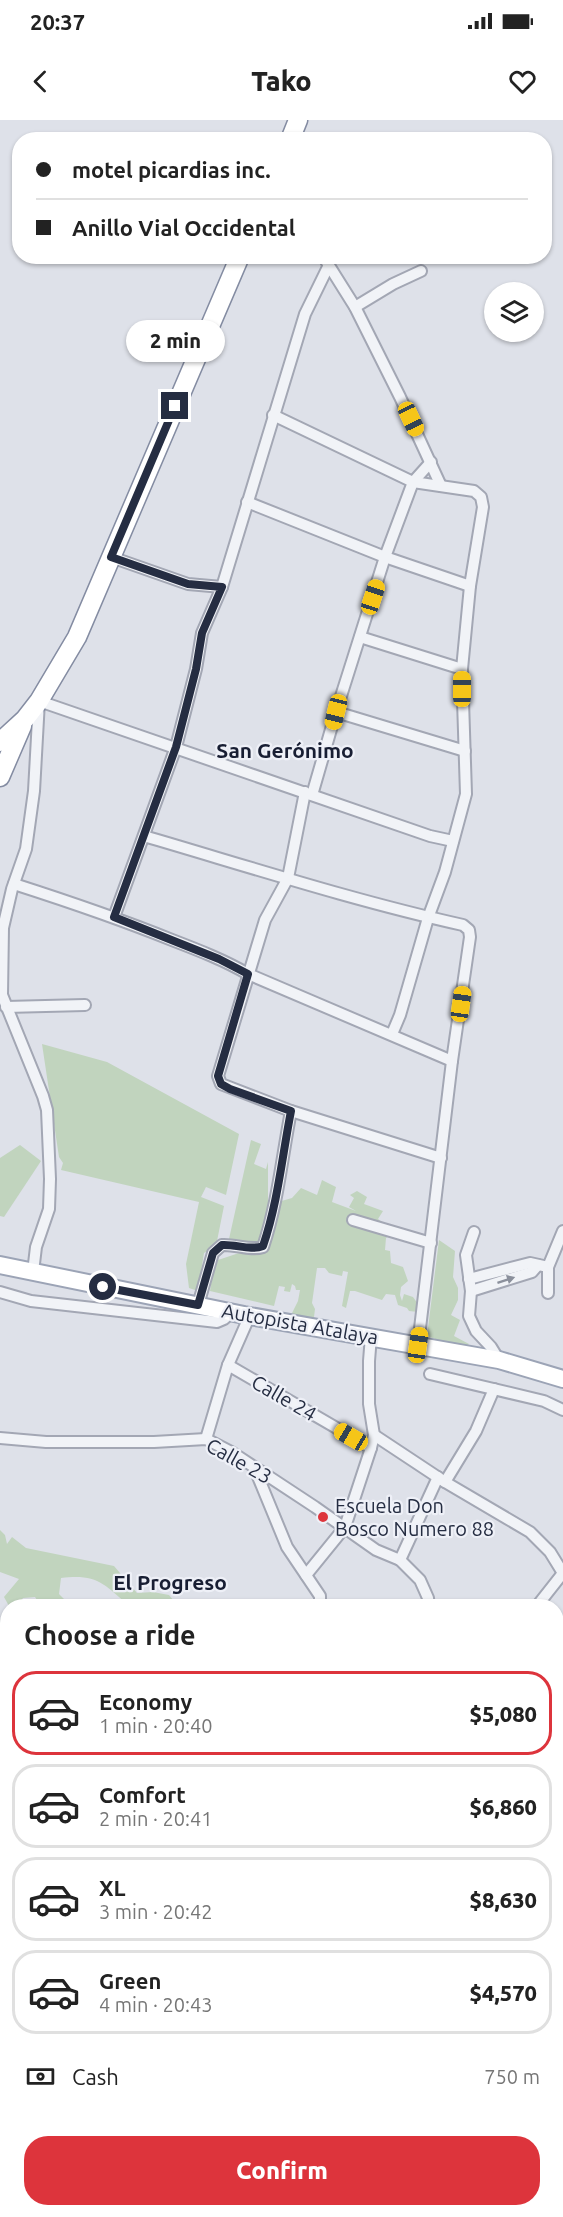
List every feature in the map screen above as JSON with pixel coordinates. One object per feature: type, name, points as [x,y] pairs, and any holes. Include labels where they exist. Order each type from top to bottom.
[{"type":"highway","points":[[0,742],[25,719],[39,700],[77,637],[237,264]]},
{"type":"highway","points":[[0,777],[25,719]]},
{"type":"main road","name":"Autopista Atalaya","points":[[0,1265],[232,1312],[499,1360],[563,1379]]},
{"type":"street","points":[[114,917],[176,747],[196,669],[202,633],[222,587],[305,314],[325,264]]},
{"type":"street","points":[[327,264],[355,307],[441,486]]},
{"type":"street","points":[[355,307],[421,270]]},
{"type":"street","points":[[273,416],[413,482],[474,491],[481,497],[483,507],[470,586],[462,669],[466,794],[445,872],[428,918],[400,1015],[392,1034]]},
{"type":"street","points":[[431,462],[413,482],[386,556],[308,794],[288,878],[266,920],[218,1076],[221,1084],[230,1089],[291,1111],[441,1158]]},
{"type":"street","points":[[247,502],[470,586]]},
{"type":"street","points":[[111,557],[188,584],[222,587]]},
{"type":"street","points":[[360,637],[462,669]]},
{"type":"street","points":[[33,1272],[36,1247],[49,1209],[47,1110],[44,1096],[2,995],[3,928],[26,849],[30,826],[39,700],[430,836],[453,841]]},
{"type":"street","points":[[336,712],[465,751]]},
{"type":"street","points":[[144,836],[344,896],[463,926],[469,930],[418,1345]]},
{"type":"street","points":[[14,884],[114,917],[219,959],[248,974],[452,1061]]},
{"type":"street","points":[[6,1007],[85,1005]]},
{"type":"street","points":[[198,1305],[213,1253],[222,1245],[234,1244],[255,1249],[263,1246],[279,1187],[280,1165],[291,1111]]},
{"type":"street","points":[[353,1220],[431,1243]]},
{"type":"street","points":[[471,1291],[532,1272],[543,1266],[563,1231]]},
{"type":"street","points":[[474,1232],[466,1255],[471,1291],[469,1316],[476,1331],[491,1347],[499,1360]]},
{"type":"street","points":[[469,1279],[530,1263],[543,1266]]},
{"type":"street","points":[[543,1266],[548,1293]]},
{"type":"street","points":[[0,1292],[31,1301],[217,1322],[232,1312]]},
{"type":"street","points":[[206,1439],[228,1365],[250,1315]]},
{"type":"street","points":[[306,1575],[345,1527],[371,1448],[374,1435],[369,1404],[371,1336]]},
{"type":"street","name":"Calle 24","points":[[228,1365],[371,1448]]},
{"type":"street","points":[[430,1374],[544,1401],[563,1410]]},
{"type":"street","points":[[400,1560],[442,1479],[476,1431],[494,1389]]},
{"type":"street","points":[[374,1435],[530,1532],[550,1552],[563,1573],[543,1599]]},
{"type":"street","name":"Calle 23","points":[[0,1438],[68,1442],[154,1442],[206,1439],[254,1467],[376,1550],[400,1560],[420,1580],[428,1599]]},
{"type":"street","points":[[254,1467],[287,1547],[320,1599]]},
{"type":"green space","points":[[42,1044],[107,1062],[239,1134],[226,1195],[206,1187],[201,1197],[224,1206],[216,1246],[204,1253],[198,1291],[189,1288],[186,1264],[199,1202],[61,1170],[63,1163],[59,1157]]},
{"type":"green space","points":[[251,1140],[261,1144],[254,1164],[266,1169],[268,1162],[268,1225],[278,1202],[292,1198],[301,1188],[317,1195],[322,1180],[336,1187],[332,1202],[356,1211],[349,1207],[354,1198],[350,1195],[357,1191],[367,1197],[364,1204],[383,1211],[378,1219],[390,1228],[391,1234],[386,1238],[385,1250],[390,1251],[391,1263],[403,1267],[408,1281],[401,1287],[402,1301],[404,1294],[413,1297],[418,1304],[418,1312],[409,1311],[398,1305],[395,1295],[386,1294],[382,1300],[355,1291],[350,1291],[346,1308],[342,1306],[348,1272],[343,1271],[342,1276],[329,1273],[325,1268],[317,1268],[312,1303],[315,1309],[314,1317],[311,1318],[303,1318],[292,1313],[300,1290],[296,1290],[292,1284],[290,1292],[284,1291],[285,1287],[279,1286],[274,1306],[210,1291],[218,1260],[245,1251],[227,1248]]},
{"type":"green space","points":[[20,1145],[41,1161],[4,1217],[0,1216],[0,1158]]},
{"type":"green space","points":[[439,1240],[455,1251],[453,1277],[458,1288],[458,1300],[451,1315],[460,1320],[454,1336],[469,1344],[463,1349],[427,1336]]},
{"type":"green space","points":[[0,1530],[5,1535],[7,1544],[12,1537],[26,1548],[114,1566],[137,1593],[153,1592],[169,1595],[172,1599],[121,1599],[99,1582],[83,1577],[73,1577],[61,1578],[59,1594],[64,1599],[36,1599],[35,1597],[5,1599],[4,1597],[19,1579],[0,1572]]},
{"type":"place","name":"Escuela Don Bosco Numero 88","points":[[323,1517]]},
{"type":"district","name":"San Gerónimo","points":[[285,751]]},
{"type":"district","name":"El Progreso","points":[[170,1583]]},
{"type":"route","points":[[103,1287],[198,1305],[213,1253],[222,1245],[234,1244],[255,1249],[263,1246],[279,1187],[280,1165],[291,1111],[230,1089],[221,1084],[218,1076],[248,974],[219,959],[114,917],[176,747],[196,669],[202,633],[222,587],[188,584],[111,557],[175,406]]}]
